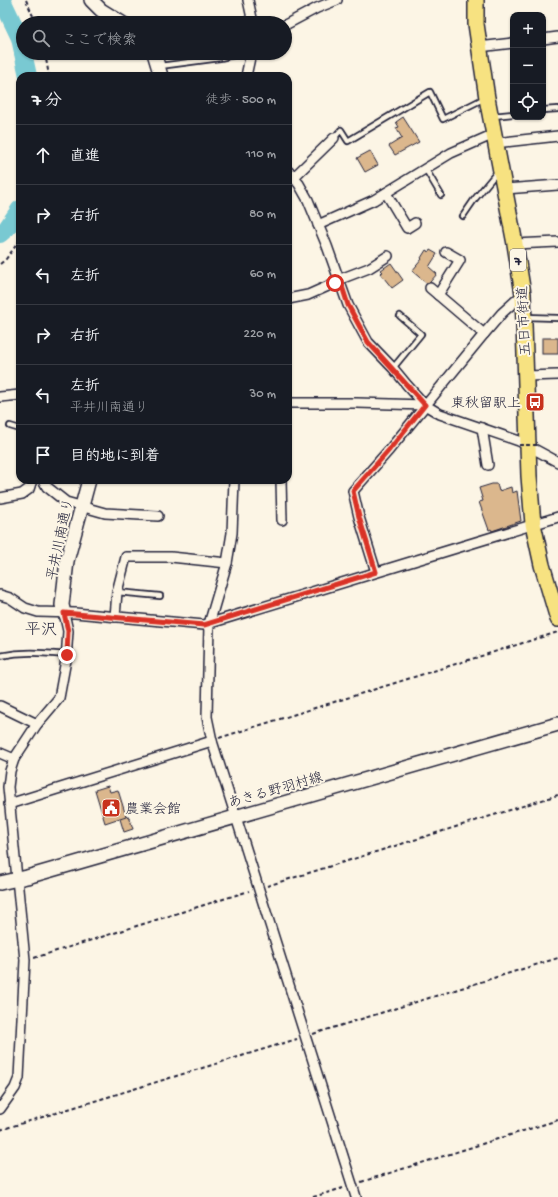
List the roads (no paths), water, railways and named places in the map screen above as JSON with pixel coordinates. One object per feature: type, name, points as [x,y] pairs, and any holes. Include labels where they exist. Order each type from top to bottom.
[{"type":"main road","points":[[91,0],[101,10],[111,16]]},
{"type":"main road","name":"五日市街道","points":[[476,0],[476,24],[487,98],[505,189],[523,294],[529,476],[533,524],[542,565],[558,619]]},
{"type":"main road","points":[[155,60],[158,72]]},
{"type":"main road","name":"平井川南通り","points":[[64,613],[62,605],[67,561],[87,484]]},
{"type":"main road","name":"あきる野羽村線","points":[[0,883],[558,724]]},
{"type":"street","points":[[248,0],[251,16]]},
{"type":"street","points":[[292,21],[317,8],[337,0]]},
{"type":"street","points":[[546,39],[558,37]]},
{"type":"street","points":[[479,47],[510,43]]},
{"type":"street","points":[[247,72],[249,60]]},
{"type":"street","points":[[318,225],[374,200],[451,153],[495,139],[558,136]]},
{"type":"street","points":[[292,172],[334,138]]},
{"type":"street","points":[[292,176],[299,184],[308,200],[340,280],[348,305],[368,342],[425,405],[440,414],[519,441],[558,462]]},
{"type":"street","points":[[505,189],[558,185]]},
{"type":"street","points":[[386,193],[407,228],[415,223]]},
{"type":"street","points":[[515,244],[558,242]]},
{"type":"street","points":[[438,295],[460,260],[446,252]]},
{"type":"street","points":[[292,298],[308,295],[343,278],[369,268],[388,256]]},
{"type":"street","points":[[430,288],[484,334]]},
{"type":"street","points":[[376,572],[359,517],[353,491],[389,450],[484,334],[523,294]]},
{"type":"street","points":[[526,376],[558,375]]},
{"type":"street","points":[[0,397],[16,395]]},
{"type":"street","points":[[292,403],[425,405]]},
{"type":"street","points":[[482,428],[488,465]]},
{"type":"street","points":[[0,498],[22,494],[29,489],[31,484]]},
{"type":"street","points":[[45,484],[66,502],[105,513],[158,516]]},
{"type":"street","points":[[234,484],[232,533],[227,564],[209,624],[206,717],[304,1037],[356,1197]]},
{"type":"street","points":[[282,484],[282,520]]},
{"type":"street","points":[[0,595],[10,598],[34,612],[64,613],[204,625],[558,517]]},
{"type":"street","points":[[116,617],[117,592],[126,557],[171,557],[227,564]]},
{"type":"street","name":"平井川南通り","points":[[0,1110],[15,1088],[19,1078],[25,960],[9,804],[8,787],[10,771],[14,759],[38,724],[59,698],[67,655],[68,631],[64,613]]},
{"type":"street","points":[[0,706],[38,724]]},
{"type":"street","points":[[9,804],[212,740]]},
{"type":"street","points":[[0,753],[14,759]]},
{"type":"lane","points":[[162,72],[212,60]]},
{"type":"lane","points":[[334,138],[341,130],[348,141],[430,92],[443,119],[487,98]]},
{"type":"lane","points":[[546,110],[558,109]]},
{"type":"lane","points":[[490,116],[510,114]]},
{"type":"lane","points":[[425,168],[441,195]]},
{"type":"lane","points":[[463,216],[474,200],[501,168]]},
{"type":"lane","points":[[393,368],[421,334],[400,316]]},
{"type":"lane","points":[[524,317],[558,318]]},
{"type":"lane","points":[[10,426],[16,428]]},
{"type":"lane","points":[[117,592],[160,596]]},
{"type":"lane","points":[[0,656],[18,652],[67,655]]},
{"type":"waterway","points":[[2,0],[16,30]]},
{"type":"waterway","points":[[25,60],[27,72]]},
{"type":"waterway","points":[[0,234],[7,228],[16,215]]},
{"type":"place","name":"東秋留駅上","points":[[535,402]]},
{"type":"place","name":"農業会館","points":[[111,808]]},
{"type":"district","name":"平沢","points":[[41,628]]}]
